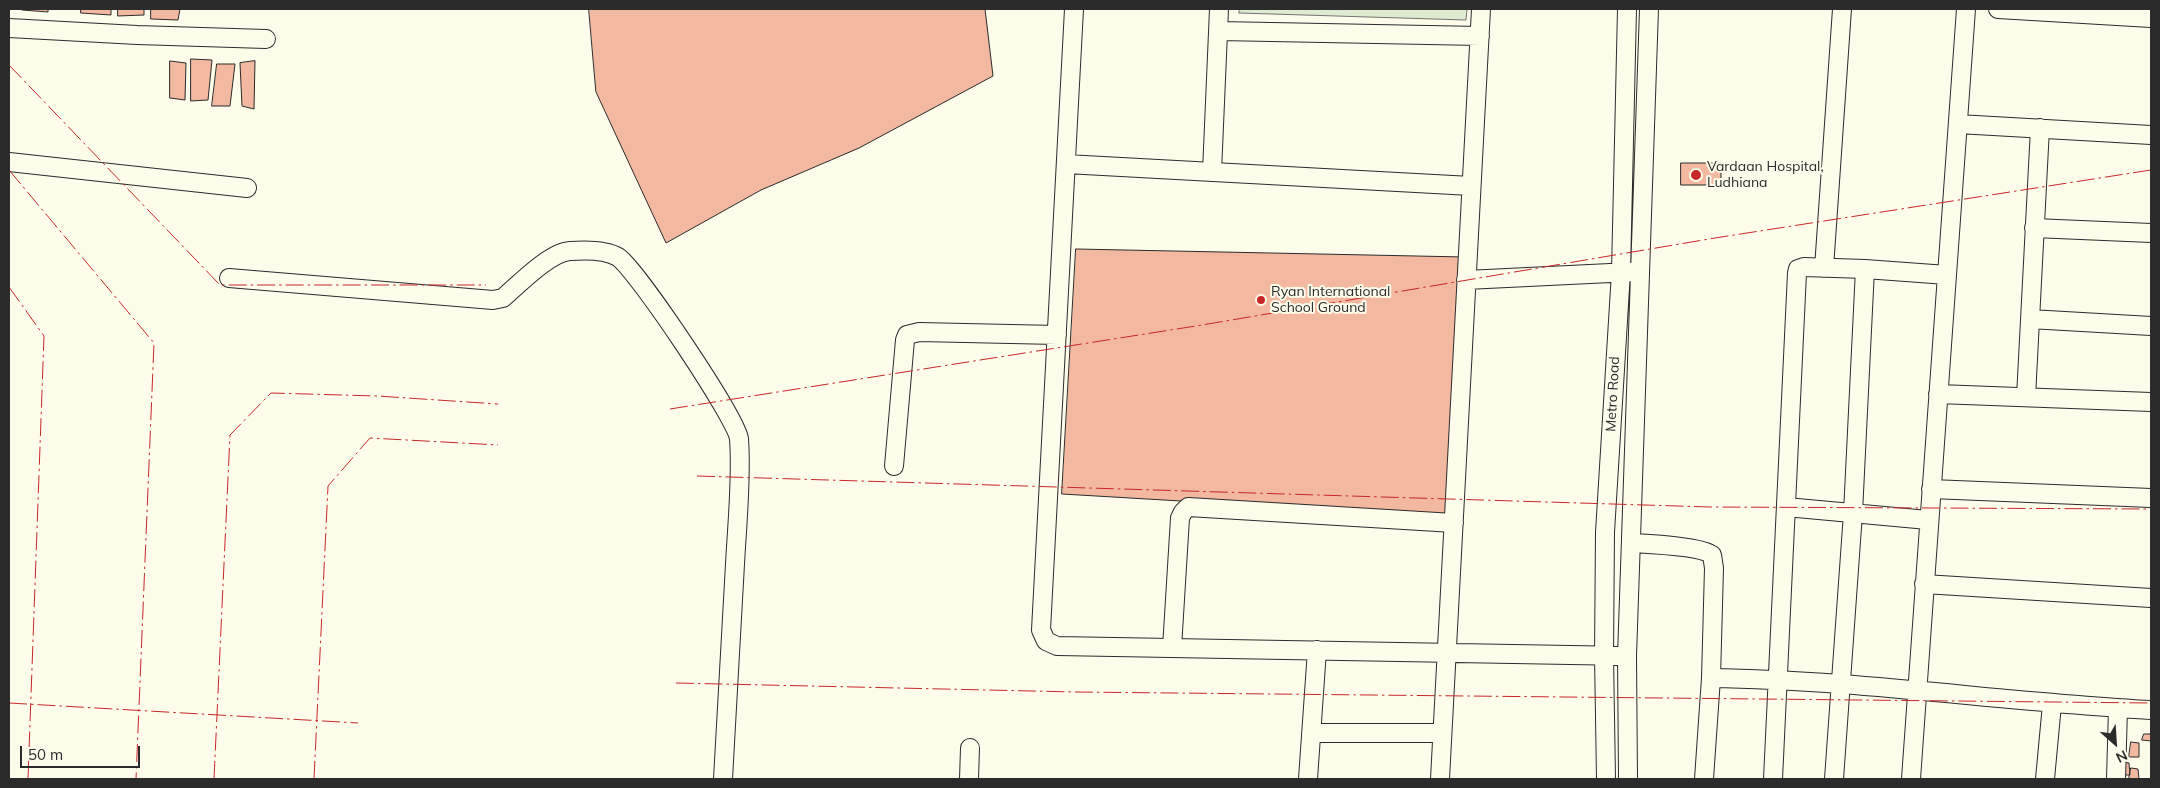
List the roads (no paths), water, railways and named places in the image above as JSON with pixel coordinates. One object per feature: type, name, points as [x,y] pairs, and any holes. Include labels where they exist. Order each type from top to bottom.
[{"type":"street","points":[[1074,9],[1041,630],[1043,636],[1050,644],[1056,646],[1445,651],[1627,656]]},
{"type":"street","points":[[1212,172],[1219,9]]},
{"type":"street","points":[[1440,779],[1445,651],[1454,523],[1481,9]]},
{"type":"street","name":"Metro Road","points":[[1606,779],[1604,655],[1606,532],[1621,272],[1627,9]]},
{"type":"street","name":"Metro Road","points":[[1628,779],[1627,656],[1650,9]]},
{"type":"street","points":[[1824,268],[1842,9]]},
{"type":"street","points":[[1911,779],[1966,9]]},
{"type":"street","points":[[1998,9],[2151,18]]},
{"type":"street","points":[[9,28],[137,35],[266,39]]},
{"type":"street","points":[[1219,31],[1480,36]]},
{"type":"street","points":[[1958,124],[2151,135]]},
{"type":"street","points":[[2026,397],[2040,128]]},
{"type":"street","points":[[9,162],[247,188]]},
{"type":"street","points":[[1066,164],[1471,186]]},
{"type":"street","points":[[2034,228],[2151,233]]},
{"type":"street","points":[[229,278],[493,300],[503,298],[553,257],[564,252],[608,253],[616,256],[629,267],[685,345],[733,421],[739,439],[737,528],[723,779]]},
{"type":"street","points":[[1773,779],[1798,269],[1804,267],[1866,269],[1947,276]]},
{"type":"street","points":[[1834,779],[1866,269]]},
{"type":"street","points":[[1466,280],[1641,271]]},
{"type":"street","points":[[2030,319],[2151,326]]},
{"type":"street","points":[[894,466],[905,340],[907,336],[919,332],[1057,336]]},
{"type":"street","points":[[1938,394],[2151,402]]},
{"type":"street","points":[[1931,489],[2151,498]]},
{"type":"street","points":[[1172,648],[1180,518],[1188,507],[1454,523]]},
{"type":"street","points":[[1786,507],[1928,520]]},
{"type":"street","points":[[1631,543],[1686,548],[1707,551],[1712,554],[1714,568],[1711,678],[1704,779]]},
{"type":"street","points":[[1924,584],[2151,598]]},
{"type":"street","points":[[1308,779],[1317,650]]},
{"type":"street","points":[[1711,678],[1778,679],[2052,704],[2151,710]]},
{"type":"street","points":[[2045,779],[2052,704]]},
{"type":"street","points":[[2116,779],[2118,708]]},
{"type":"street","points":[[1311,733],[1442,733]]},
{"type":"street","points":[[969,779],[970,748]]},
{"type":"place","name":"Vardaan Hospital, Ludhiana","points":[[1696,175]]},
{"type":"place","name":"Ryan International School Ground","points":[[1261,300]]}]
